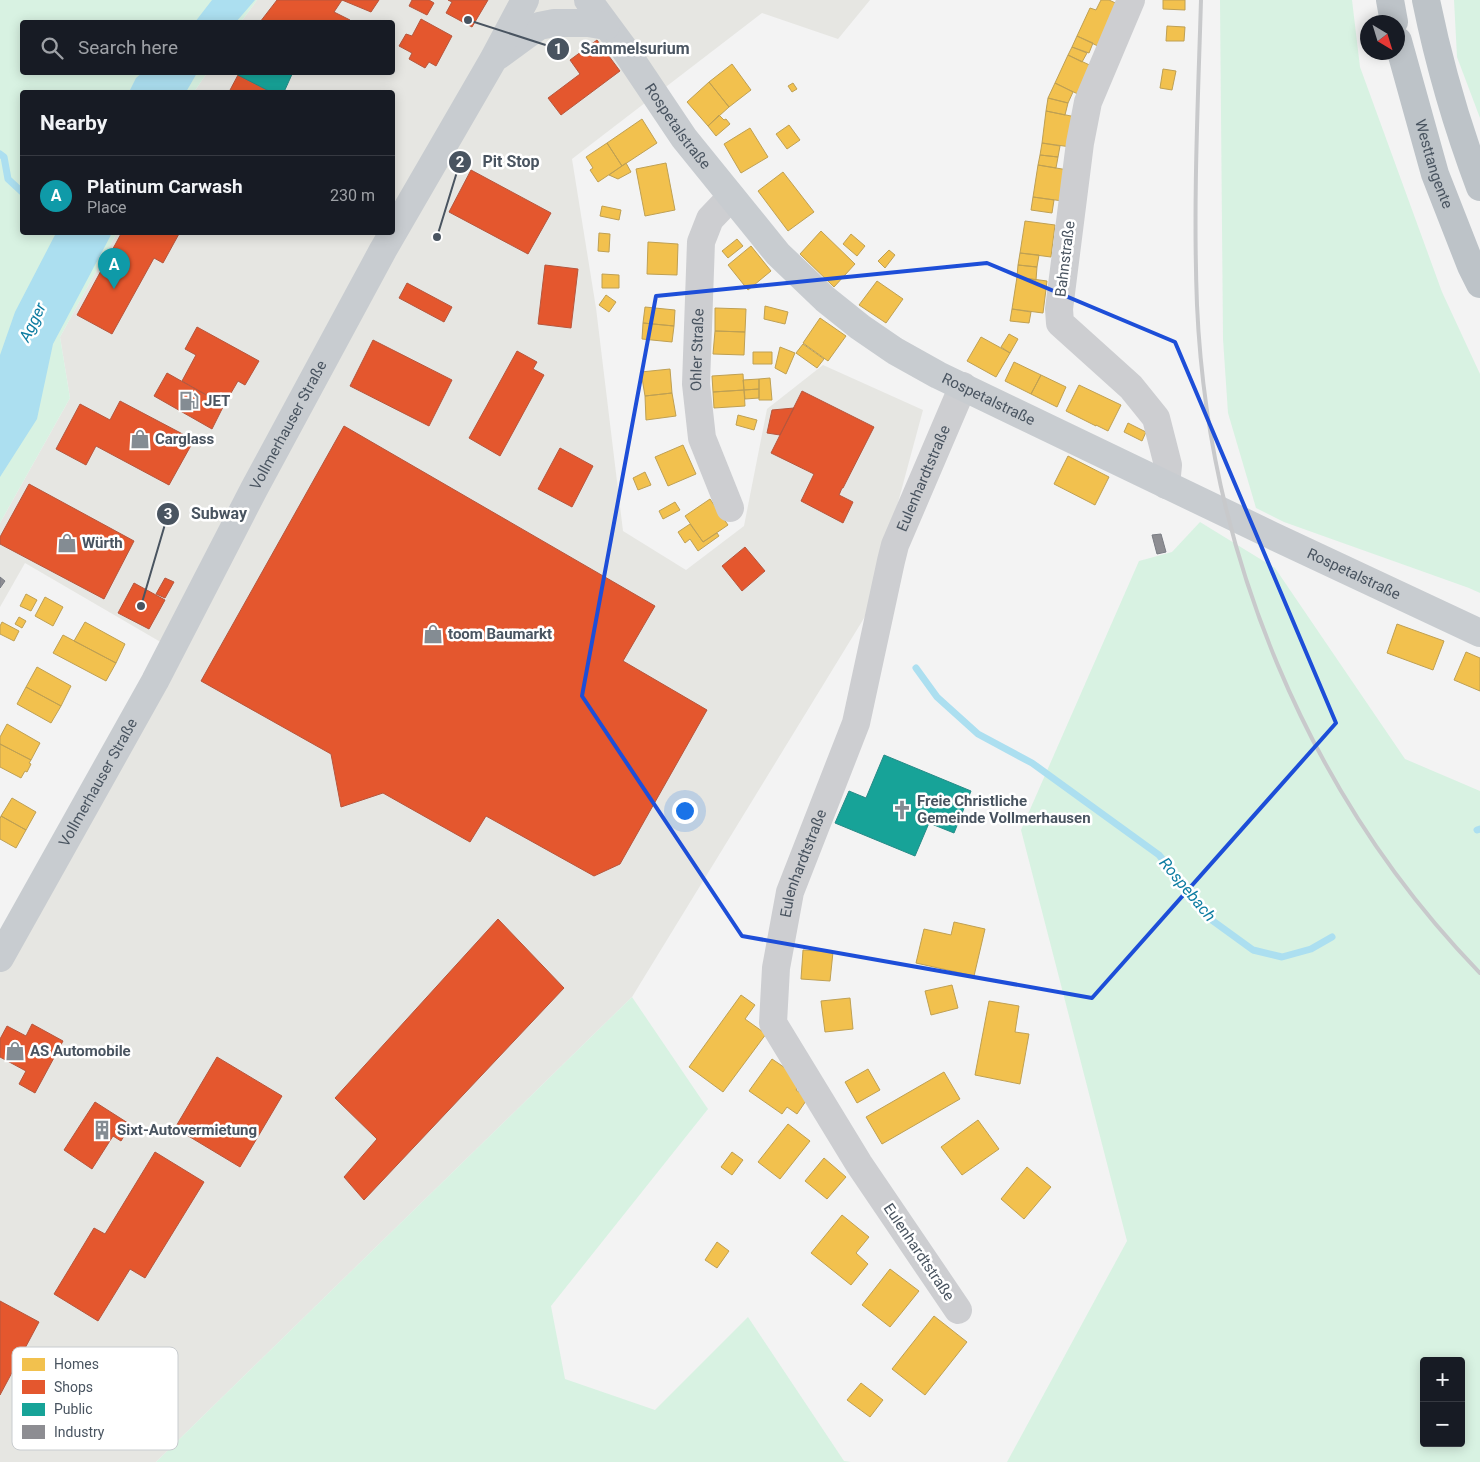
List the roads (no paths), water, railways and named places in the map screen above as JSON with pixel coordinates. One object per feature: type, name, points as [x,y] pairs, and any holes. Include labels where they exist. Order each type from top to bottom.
[{"type":"highway","points":[[1390,0],[1393,15]]},
{"type":"highway","points":[[1426,0],[1435,46],[1465,148],[1480,187]]},
{"type":"highway","name":"Westtangente","points":[[1403,60],[1435,174],[1471,266],[1480,284]]},
{"type":"main road","name":"Vollmerhauser Straße","points":[[395,229],[493,60],[525,0]]},
{"type":"main road","name":"Rospetalstraße","points":[[588,0],[625,50],[684,138],[778,254],[825,299],[860,327],[895,351],[938,375],[1305,552],[1480,632]]},
{"type":"main road","points":[[493,60],[539,26],[588,22],[606,26]]},
{"type":"main road","name":"Vollmerhauser Straße","points":[[0,958],[155,681],[254,489],[392,235]]},
{"type":"street","name":"Bahnstraße","points":[[1131,0],[1088,102],[1080,143],[1059,309],[1060,323],[1131,387],[1156,418],[1168,465],[1166,485]]},
{"type":"street","name":"Ohler Straße","points":[[730,508],[702,438],[696,384],[702,242],[710,219],[731,197]]},
{"type":"street","name":"Eulenhardtstraße","points":[[958,1310],[859,1164],[773,1023],[776,968],[790,892],[856,723],[890,560],[895,545],[963,386]]},
{"type":"water","points":[[212,0],[255,0],[238,20],[197,20]]},
{"type":"water","points":[[140,75],[196,75],[187,90],[130,90]]},
{"type":"water","name":"Agger","points":[[55,235],[111,235],[53,344],[37,419],[0,477],[0,355],[15,312]]},
{"type":"waterway","points":[[0,154],[4,157],[8,179],[20,190]]},
{"type":"waterway","name":"Rospebach","points":[[916,668],[937,697],[978,734],[1032,763],[1159,855],[1213,921],[1253,950],[1282,957],[1311,949],[1332,937]]},
{"type":"railway","points":[[1201,0],[1196,190],[1197,305],[1205,397],[1222,489],[1246,578],[1278,665],[1317,749],[1364,828],[1419,903],[1480,973]]},
{"type":"place","name":"Sammelsurium","points":[[468,20]]},
{"type":"place","name":"Pit Stop","points":[[437,237]]},
{"type":"place","name":"Platinum Carwash","points":[[114,289]]},
{"type":"place","name":"JET","points":[[189,401]]},
{"type":"place","name":"Carglass","points":[[140,439]]},
{"type":"place","name":"Würth","points":[[67,543]]},
{"type":"place","name":"Subway","points":[[141,606]]},
{"type":"place","name":"toom Baumarkt","points":[[433,634]]},
{"type":"place","name":"Freie Christliche Gemeinde Vollmerhausen","points":[[902,810]]},
{"type":"place","name":"AS Automobile","points":[[15,1051]]},
{"type":"place","name":"Sixt-Autovermietung","points":[[102,1130]]}]
